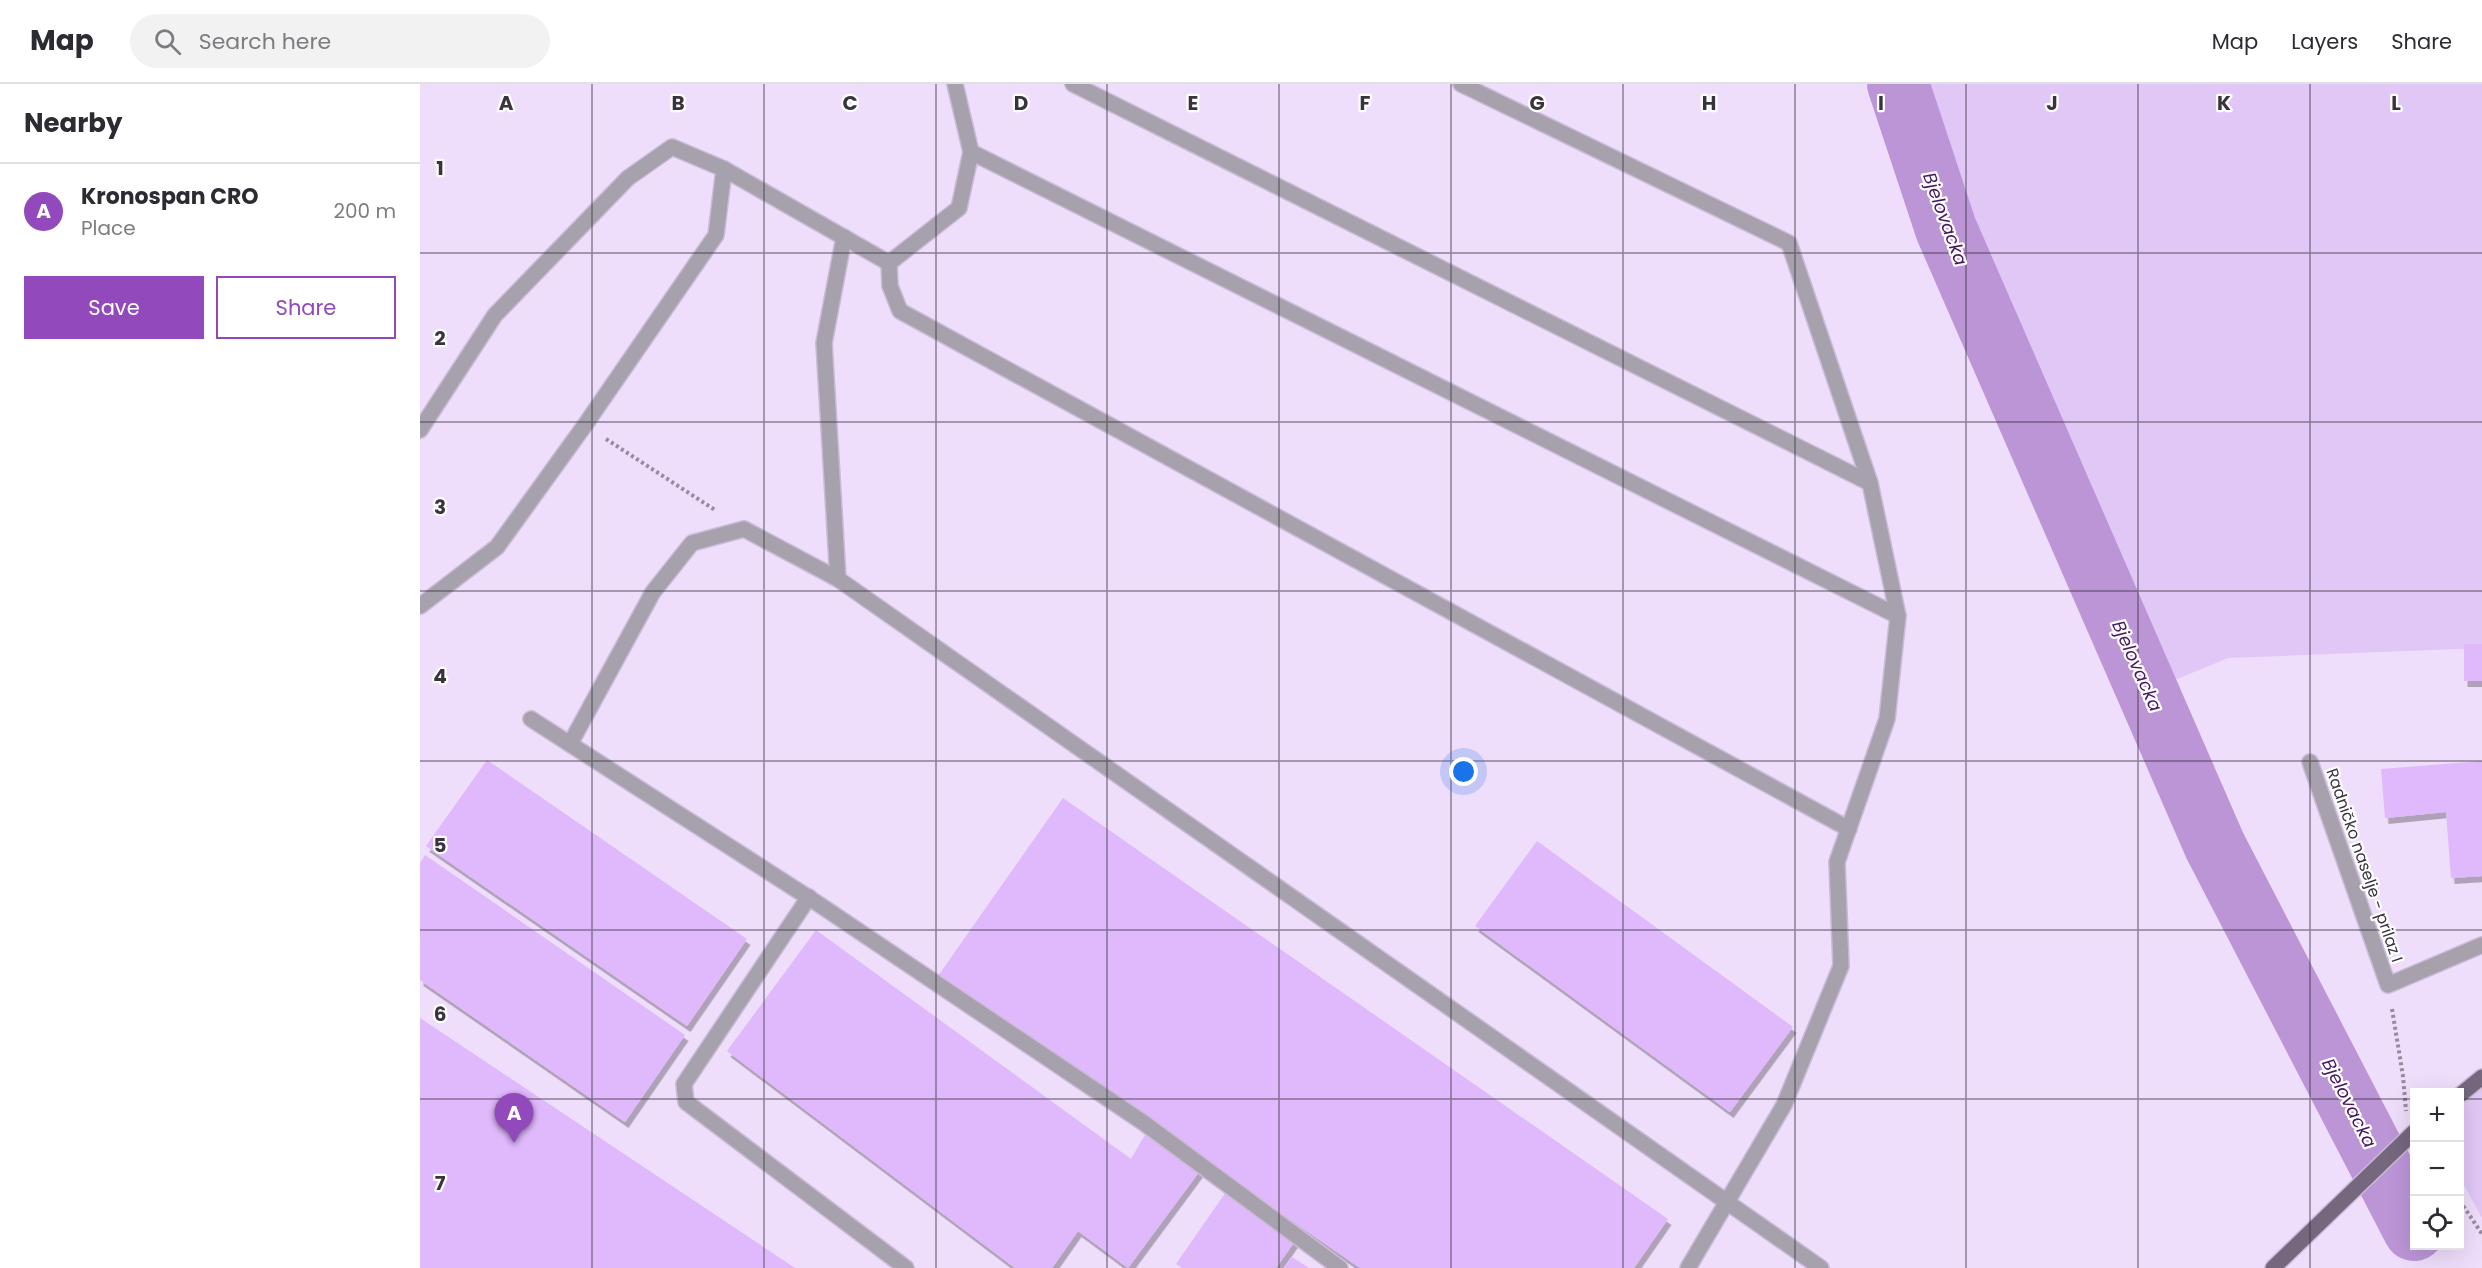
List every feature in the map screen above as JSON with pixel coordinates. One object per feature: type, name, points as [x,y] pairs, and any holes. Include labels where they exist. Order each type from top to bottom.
[{"type":"main road","points":[[2464,1092],[2482,1077]]},
{"type":"main road","points":[[2273,1268],[2343,1200],[2410,1127]]},
{"type":"street","points":[[889,263],[959,208],[971,152],[955,84]]},
{"type":"street","points":[[1073,84],[1869,483]]},
{"type":"street","points":[[1461,84],[1789,243],[1869,483],[1898,616],[1887,719],[1837,862],[1841,966],[1784,1106],[1688,1268]]},
{"type":"street","points":[[420,430],[495,315],[628,178],[672,147],[724,169],[889,263]]},
{"type":"street","points":[[971,152],[1898,616]]},
{"type":"street","points":[[420,606],[496,547],[585,425],[716,235],[724,169]]},
{"type":"street","points":[[838,579],[824,343],[844,237]]},
{"type":"street","points":[[889,263],[890,286],[900,311],[1849,829]]},
{"type":"street","points":[[570,744],[653,592],[692,543],[744,529],[838,579],[1821,1268]]},
{"type":"street","points":[[531,719],[809,897],[1144,1123],[1340,1268]]},
{"type":"street","name":"Radničko naselje - prilaz I","points":[[2310,762],[2388,985],[2482,945]]},
{"type":"street","points":[[809,897],[684,1084],[686,1102],[906,1268]]},
{"type":"path","points":[[585,425],[744,529]]},
{"type":"path","points":[[2388,985],[2403,1076],[2404,1108],[2410,1121]]},
{"type":"path","points":[[2464,1207],[2482,1234]]},
{"type":"shaded area","points":[[1898,84],[2482,84],[2482,648],[2228,658],[2148,691],[1946,229]]},
{"type":"shaded area","points":[[2482,1079],[2482,1218],[2464,1185],[2464,1093]]},
{"type":"building","points":[[2464,644],[2482,644],[2482,681],[2464,681]]},
{"type":"building","points":[[487,760],[747,939],[687,1026],[426,846]]},
{"type":"building","points":[[2482,761],[2482,876],[2451,878],[2446,812],[2385,818],[2381,769]]},
{"type":"building","points":[[1063,798],[1668,1219],[1634,1268],[1360,1268],[938,976]]},
{"type":"building","points":[[1537,841],[1793,1027],[1730,1112],[1475,926]]},
{"type":"building","points":[[425,855],[685,1035],[625,1122],[420,980],[420,863]]},
{"type":"building","points":[[816,930],[1131,1159],[1149,1128],[1202,1168],[1128,1268],[1078,1231],[1052,1268],[1015,1268],[727,1051]]},
{"type":"building","points":[[420,1018],[795,1268],[420,1268]]},
{"type":"building","points":[[1226,1192],[1295,1241],[1276,1268],[1182,1268],[1176,1264]]},
{"type":"building","points":[[1292,1257],[1309,1268],[1284,1268]]},
{"type":"waterway","points":[[1877,84],[1903,97]]},
{"type":"waterway","name":"Bjelovacka","points":[[1898,84],[1946,229],[2215,846],[2410,1222]]},
{"type":"place","name":"Kronospan CRO","points":[[514,1143]]}]
